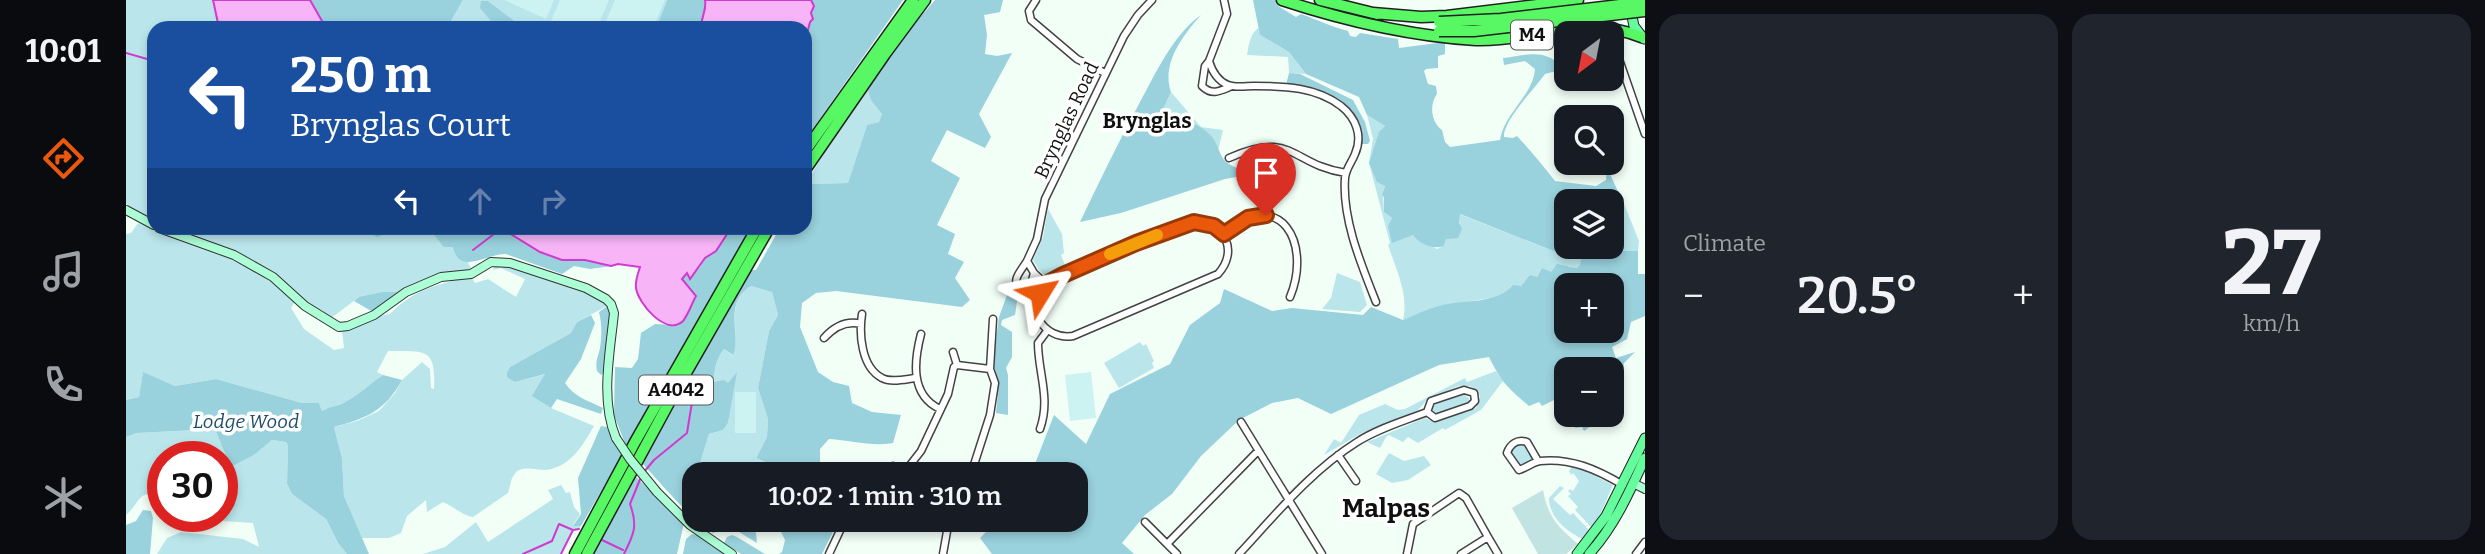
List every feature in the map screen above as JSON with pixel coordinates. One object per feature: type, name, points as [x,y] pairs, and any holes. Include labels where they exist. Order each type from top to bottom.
[{"type":"highway","name":"M4","points":[[1282,0],[1369,25],[1439,26],[1645,2]]},
{"type":"highway","name":"M4","points":[[1320,0],[1498,40],[1601,27],[1625,30],[1643,38]]},
{"type":"highway","name":"M4","points":[[1439,26],[1578,0]]},
{"type":"highway","points":[[812,142],[919,1]]},
{"type":"highway","points":[[812,160],[919,1]]},
{"type":"highway","name":"M4","points":[[1439,26],[1474,31],[1645,11]]},
{"type":"highway","name":"A4042","points":[[575,554],[635,442],[753,235]]},
{"type":"highway","name":"A4042","points":[[587,554],[671,399],[765,235]]},
{"type":"main road","points":[[1629,0],[1633,21],[1643,38]]},
{"type":"main road","points":[[1589,554],[1605,534],[1645,438]]},
{"type":"main road","points":[[1577,554],[1596,531],[1645,458]]},
{"type":"street","points":[[1036,0],[1029,11],[1031,20],[1077,59],[1104,73]]},
{"type":"street","name":"Brynglas Road","points":[[1034,273],[1030,288],[1025,291],[1019,289],[1016,281],[1038,239],[1045,200],[1104,73],[1124,36],[1152,0]]},
{"type":"street","points":[[1224,0],[1227,14],[1205,66],[1202,86],[1208,92],[1217,93],[1232,86],[1309,90],[1342,107],[1356,125],[1359,142],[1346,173],[1346,194],[1351,224],[1376,302]]},
{"type":"street","points":[[1209,61],[1216,76],[1232,86]]},
{"type":"street","points":[[1624,73],[1645,134]]},
{"type":"street","points":[[1229,158],[1256,148],[1282,146],[1320,165],[1346,173]]},
{"type":"street","points":[[126,210],[147,221]]},
{"type":"street","points":[[1224,234],[1256,215],[1266,215],[1284,224],[1291,233],[1296,252],[1295,278],[1290,297]]},
{"type":"street","points":[[1194,222],[1214,226],[1224,234],[1227,241],[1228,258],[1223,269],[1213,277],[1073,336],[1060,337],[1047,331],[1035,312],[1040,293],[1047,285],[1104,256],[1194,222]]},
{"type":"street","points":[[178,235],[234,255],[273,277],[305,306],[339,327],[374,315],[406,292],[441,277],[471,274],[491,262],[510,263],[586,288],[606,299],[614,313],[607,402],[610,424],[616,438],[657,492],[690,525],[732,554]]},
{"type":"street","points":[[1027,261],[1034,273],[1047,285]]},
{"type":"street","points":[[862,314],[864,353],[874,372],[889,380],[916,379]]},
{"type":"street","points":[[975,462],[990,415],[995,383],[990,369],[993,319]]},
{"type":"street","points":[[824,338],[843,324],[861,324]]},
{"type":"street","points":[[830,331],[836,338]]},
{"type":"street","points":[[1040,429],[1046,394],[1038,343],[1047,331]]},
{"type":"street","points":[[920,334],[922,343],[916,379],[923,396],[931,405],[940,409]]},
{"type":"street","points":[[953,352],[957,365]]},
{"type":"street","points":[[957,365],[990,369]]},
{"type":"street","points":[[913,462],[921,452],[948,394],[957,365]]},
{"type":"street","points":[[1239,554],[1289,500],[1338,455],[1372,433],[1427,412],[1431,401],[1464,390],[1474,393],[1475,401],[1470,406],[1435,418],[1427,412]]},
{"type":"street","points":[[1241,422],[1320,553]]},
{"type":"street","points":[[1538,461],[1527,442],[1522,440],[1513,444],[1507,453],[1519,470],[1538,461],[1581,464],[1645,489]]},
{"type":"street","points":[[1167,544],[1258,451]]},
{"type":"street","points":[[1338,455],[1356,481]]},
{"type":"street","points":[[1628,481],[1645,481]]},
{"type":"street","points":[[1407,554],[1413,524],[1459,493],[1466,498],[1498,554]]},
{"type":"street","points":[[1145,522],[1177,554]]},
{"type":"street","points":[[829,554],[839,532]]},
{"type":"street","points":[[943,554],[947,532]]},
{"type":"street","points":[[1461,554],[1488,537]]},
{"type":"street","points":[[1636,554],[1645,542]]},
{"type":"shaded area","points":[[126,0],[237,0],[242,21],[147,21],[147,218],[126,204]]},
{"type":"shaded area","points":[[213,0],[310,0],[322,21],[218,21]]},
{"type":"shaded area","points":[[463,0],[667,0],[659,21],[515,21],[488,1],[493,21],[451,21]]},
{"type":"shaded area","points":[[504,0],[554,0],[546,19]]},
{"type":"shaded area","points":[[560,0],[609,0],[600,21],[551,21]]},
{"type":"shaded area","points":[[615,0],[665,0],[656,21],[606,21]]},
{"type":"shaded area","points":[[705,0],[811,0],[814,6],[811,21],[702,21]]},
{"type":"shaded area","points":[[1260,27],[1260,35],[1289,52],[1306,74],[1289,73],[1288,57],[1247,55],[1252,36]]},
{"type":"shaded area","points":[[867,87],[882,114],[879,122],[867,125],[848,183],[812,184],[812,174]]},
{"type":"shaded area","points":[[1171,92],[1201,127],[1223,130],[1218,151],[1206,133],[1171,121],[1163,115]]},
{"type":"shaded area","points":[[1367,115],[1385,126],[1372,154],[1385,185],[1384,212],[1392,218],[1388,227],[1413,235],[1437,249],[1444,246],[1446,239],[1457,232],[1459,214],[1554,251],[1554,259],[1581,259],[1580,265],[1551,273],[1542,268],[1537,277],[1497,297],[1440,306],[1403,320],[1403,291],[1388,245],[1390,243],[1369,163],[1373,139]]},
{"type":"shaded area","points":[[1624,204],[1639,241],[1638,251],[1624,251]]},
{"type":"shaded area","points":[[1048,209],[1062,234],[1064,253],[1061,255],[1065,265],[1069,264],[1071,269],[1048,278],[1033,260],[1043,237]]},
{"type":"shaded area","points":[[138,223],[147,226],[147,235],[170,235],[235,259],[274,281],[296,300],[291,308],[304,329],[334,350],[344,348],[342,331],[390,314],[417,293],[437,285],[471,277],[475,283],[488,279],[516,297],[525,279],[501,268],[493,270],[502,263],[585,290],[609,305],[577,322],[571,333],[510,367],[507,372],[515,382],[546,374],[533,396],[551,408],[594,426],[569,460],[545,470],[517,471],[508,493],[473,517],[443,502],[427,512],[426,500],[407,516],[401,533],[389,538],[362,538],[344,496],[342,458],[334,427],[379,411],[395,393],[402,380],[422,362],[430,369],[431,388],[434,389],[430,358],[419,352],[388,351],[377,372],[383,375],[354,398],[322,411],[319,403],[302,403],[216,379],[175,386],[143,373],[139,397],[126,400],[126,234],[131,233]]},
{"type":"shaded area","points":[[185,235],[434,235],[444,246],[452,247],[457,257],[468,262],[471,269],[418,282],[391,298],[359,297],[330,319],[322,310],[309,306],[275,273]]},
{"type":"shaded area","points":[[512,235],[726,235],[716,251],[705,258],[690,279],[687,273],[682,279],[696,296],[683,321],[676,325],[661,322],[642,302],[636,285],[640,267],[562,260],[540,252]]},
{"type":"shaded area","points":[[1337,273],[1360,282],[1367,305],[1360,312],[1322,309],[1331,298]]},
{"type":"shaded area","points":[[751,286],[772,292],[778,315],[769,331],[758,388],[768,419],[767,437],[756,458],[766,462],[700,462],[709,434],[723,430],[728,423],[736,374],[728,384],[714,383],[714,374],[724,349],[732,355],[735,347],[735,310],[742,293]]},
{"type":"shaded area","points":[[1140,342],[1143,346],[1146,344],[1154,361],[1154,368],[1119,388],[1104,363]]},
{"type":"shaded area","points":[[1496,371],[1503,381],[1481,410],[1445,430],[1443,428],[1418,443],[1408,437],[1403,442],[1389,435],[1380,448],[1367,442],[1425,418],[1434,422],[1476,408],[1480,397],[1478,391],[1470,386],[1459,386],[1428,399],[1417,411],[1360,434],[1324,455],[1334,439],[1341,443],[1359,415],[1385,404],[1398,410],[1405,409],[1465,378],[1467,382]]},
{"type":"shaded area","points":[[1091,372],[1096,418],[1070,421],[1065,375]]},
{"type":"shaded area","points":[[735,392],[756,392],[756,433],[735,433]]},
{"type":"shaded area","points":[[1463,394],[1469,398],[1468,404],[1435,415],[1431,412],[1434,403]]},
{"type":"shaded area","points":[[216,429],[221,441],[147,441],[147,494],[140,498],[126,515],[126,437],[137,433]]},
{"type":"shaded area","points":[[272,440],[286,442],[287,484],[292,494],[326,519],[347,554],[157,554],[167,538],[181,532],[243,539],[259,547],[253,523],[238,522],[238,463],[254,455]]},
{"type":"shaded area","points":[[1521,443],[1532,462],[1520,467],[1509,453],[1512,447]]},
{"type":"shaded area","points":[[1389,453],[1404,461],[1424,456],[1431,465],[1408,480],[1392,483],[1376,474]]},
{"type":"shaded area","points":[[1573,465],[1613,485],[1598,519],[1591,527],[1575,510],[1578,507],[1568,496],[1571,494],[1568,491],[1573,491],[1579,481],[1569,471]]},
{"type":"shaded area","points":[[561,485],[566,493],[570,492],[574,507],[580,514],[573,525],[581,526],[573,531],[561,554],[423,554],[445,547],[476,522],[488,542],[553,499],[548,490]]},
{"type":"shaded area","points":[[1560,486],[1564,488],[1553,499],[1570,515],[1573,513],[1589,530],[1582,539],[1565,528],[1552,511],[1549,498]]},
{"type":"shaded area","points":[[1543,490],[1554,520],[1578,544],[1566,554],[1538,554],[1512,508]]},
{"type":"green space","points":[[310,0],[463,0],[451,21],[322,21]]},
{"type":"green space","points":[[667,0],[705,0],[702,21],[659,21]]},
{"type":"green space","points":[[811,0],[903,0],[812,130],[810,21],[814,6]]},
{"type":"green space","points":[[935,0],[1003,0],[1000,12],[984,15],[987,35],[985,54],[997,56],[1012,53],[979,114],[991,137],[985,148],[947,130],[931,161],[960,178],[937,225],[955,234],[948,254],[964,262],[955,278],[970,300],[962,307],[836,291],[816,293],[802,303],[800,327],[818,372],[833,382],[849,386],[852,403],[872,412],[901,415],[893,443],[869,444],[829,439],[820,449],[820,462],[766,462],[756,458],[767,437],[768,419],[758,388],[769,331],[778,315],[772,292],[751,286],[737,301],[733,355],[724,349],[714,373],[714,382],[724,380],[728,383],[737,372],[728,423],[723,430],[709,434],[700,462],[682,462],[682,506],[642,463],[749,270],[756,270],[776,235],[812,235],[812,184],[848,183],[867,125],[879,122],[882,114],[871,100],[867,87],[896,45]]},
{"type":"green space","points":[[1253,0],[1279,0],[1276,3],[1278,6],[1296,17],[1301,14],[1348,31],[1350,36],[1356,37],[1360,33],[1398,39],[1399,48],[1445,42],[1445,54],[1438,56],[1438,68],[1424,71],[1428,84],[1436,86],[1433,118],[1450,147],[1500,140],[1507,121],[1529,88],[1535,69],[1525,61],[1504,65],[1503,58],[1533,54],[1548,57],[1554,60],[1554,72],[1545,74],[1514,114],[1504,137],[1517,136],[1555,181],[1596,186],[1606,180],[1606,175],[1610,175],[1617,189],[1554,189],[1554,251],[1460,214],[1459,223],[1462,229],[1458,238],[1446,239],[1444,246],[1427,245],[1413,235],[1392,243],[1388,226],[1392,218],[1384,212],[1382,195],[1385,186],[1377,182],[1369,163],[1379,132],[1385,126],[1367,115],[1359,97],[1306,74],[1289,52],[1260,35]]},
{"type":"green space","points":[[481,1],[488,1],[515,21],[491,21],[480,8]]},
{"type":"green space","points":[[1201,15],[1181,41],[1171,61],[1171,92],[1163,115],[1172,123],[1183,121],[1204,129],[1216,143],[1226,162],[1268,178],[1242,176],[1225,179],[1121,213],[1080,222],[1158,68],[1181,33]]},
{"type":"green space","points":[[1289,73],[1300,74],[1353,100],[1365,122],[1370,141],[1368,144],[1361,144],[1359,129],[1346,107],[1326,94],[1286,85]]},
{"type":"green space","points":[[434,235],[514,235],[562,260],[585,260],[611,266],[590,269],[574,266],[562,274],[506,254],[463,261],[457,257],[452,247],[444,247]]},
{"type":"green space","points":[[726,235],[746,235],[626,446],[614,415],[615,367],[632,368],[638,359],[641,333],[655,324],[673,325],[696,296],[682,279],[687,273],[690,278],[705,258],[716,251]]},
{"type":"green space","points":[[1624,251],[1638,251],[1638,274],[1645,274],[1645,316],[1631,322],[1627,339],[1624,341],[1624,273],[1554,273],[1554,343],[1620,343],[1612,347],[1616,357],[1554,357],[1554,400],[1542,406],[1539,402],[1529,406],[1515,394],[1489,357],[1439,365],[1331,414],[1298,398],[1272,403],[1239,420],[1201,456],[1172,494],[1145,515],[1122,543],[1134,554],[992,554],[980,538],[986,532],[1088,532],[1088,462],[1036,462],[1054,415],[1086,444],[1110,394],[1170,364],[1190,325],[1220,303],[1224,289],[1272,311],[1292,308],[1363,315],[1371,307],[1403,320],[1439,306],[1498,296],[1513,285],[1521,286],[1530,275],[1537,277],[1542,268],[1551,272],[1557,264],[1576,268],[1581,259],[1624,259]]},
{"type":"green space","points":[[1005,286],[1018,295],[1015,315],[1002,320],[1001,325],[1012,332],[1012,357],[1006,368],[1008,415],[996,413],[999,384],[993,363],[999,317],[1007,295]]},
{"type":"green space","points":[[397,292],[373,312],[354,301],[359,297]]},
{"type":"green space","points":[[609,305],[612,314],[607,370],[601,375],[596,365],[601,334],[599,312]]},
{"type":"green space","points":[[591,315],[595,323],[581,359],[565,383],[577,395],[603,408],[601,414],[557,399],[551,408],[532,396],[545,374],[515,382],[507,377],[510,367],[571,333],[577,322]]},
{"type":"green space","points":[[1635,352],[1624,363],[1624,357],[1619,357]]},
{"type":"green space","name":"Lodge Wood","points":[[143,372],[175,386],[216,379],[302,403],[319,403],[322,411],[349,400],[383,375],[402,380],[389,399],[374,412],[334,427],[342,458],[344,496],[369,554],[347,554],[326,519],[292,494],[287,484],[286,442],[272,440],[254,455],[238,463],[238,441],[220,441],[215,429],[137,433],[126,437],[126,400],[139,397]]},
{"type":"green space","points":[[601,426],[607,427],[622,455],[581,526],[573,526],[581,514],[578,478]]},
{"type":"green space","points":[[634,475],[682,521],[677,554],[593,554]]},
{"type":"green space","points":[[143,510],[147,510],[147,532],[152,532],[150,554],[126,554],[126,525],[136,521]]},
{"type":"green space","points":[[739,532],[755,532],[757,543]]},
{"type":"green space","points":[[781,532],[833,532],[822,554],[779,554],[785,540]]},
{"type":"green space","points":[[692,534],[726,554],[683,554],[686,539]]},
{"type":"green space","points":[[732,535],[765,554],[741,554],[724,543],[727,537]]},
{"type":"waterway","points":[[126,53],[147,59]]},
{"type":"waterway","points":[[473,250],[493,235]]},
{"type":"waterway","points":[[644,472],[654,460],[687,433],[693,396]]},
{"type":"waterway","points":[[624,554],[634,530],[630,504],[641,477]]},
{"type":"waterway","points":[[523,554],[552,541],[559,524],[573,530],[579,529]]},
{"type":"waterway","points":[[561,554],[573,530]]},
{"type":"waterway","points":[[602,540],[623,550]]},
{"type":"slow traffic","points":[[1110,254],[1157,235]]},
{"type":"district","name":"Brynglas","points":[[1147,121]]},
{"type":"district","name":"Malpas","points":[[1386,508]]},
{"type":"route","points":[[1040,293],[1050,282],[1063,275],[1168,230],[1200,222],[1208,223],[1224,234],[1248,218],[1266,215]]}]
